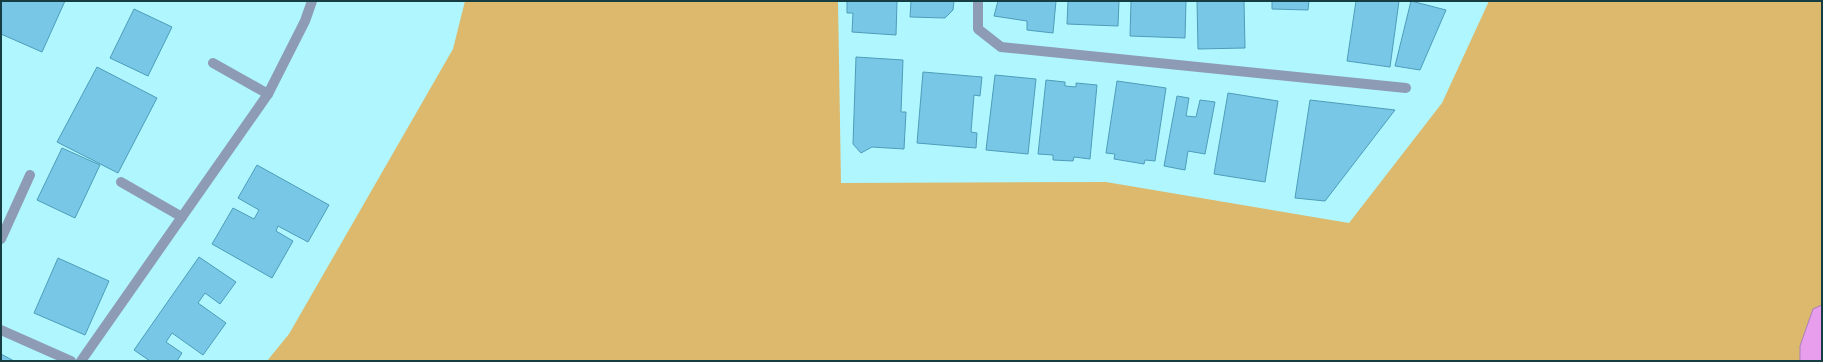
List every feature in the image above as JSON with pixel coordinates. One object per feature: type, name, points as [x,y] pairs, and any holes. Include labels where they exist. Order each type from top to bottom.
[{"type":"street","points":[[81,361],[268,94],[305,21],[312,1]]},
{"type":"street","points":[[978,1],[978,29],[1001,47],[1406,88]]},
{"type":"street","points":[[213,63],[268,94]]},
{"type":"street","points":[[1,239],[30,175]]},
{"type":"street","points":[[121,182],[182,217]]},
{"type":"street","points":[[1,330],[71,361]]},
{"type":"shaded area","points":[[465,1],[838,1],[841,183],[1106,182],[1349,223],[1442,103],[1489,1],[1822,1],[1822,361],[267,361],[289,334],[453,49]]},
{"type":"shaded area","points":[[1822,305],[1822,361],[1800,361],[1800,346],[1813,309]]},
{"type":"building","points":[[1,1],[65,1],[42,52],[1,34]]},
{"type":"building","points":[[847,1],[897,1],[896,35],[852,32],[853,13],[847,13]]},
{"type":"building","points":[[911,1],[954,1],[953,10],[945,18],[910,17]]},
{"type":"building","points":[[998,1],[1056,1],[1053,33],[1027,30],[1027,21],[994,16]]},
{"type":"building","points":[[1068,1],[1119,1],[1118,26],[1067,24]]},
{"type":"building","points":[[1131,1],[1186,1],[1185,38],[1130,36]]},
{"type":"building","points":[[1197,1],[1244,1],[1245,48],[1198,49]]},
{"type":"building","points":[[1272,1],[1309,1],[1308,10],[1272,9]]},
{"type":"building","points":[[1356,1],[1399,1],[1390,67],[1347,61]]},
{"type":"building","points":[[1411,1],[1446,10],[1420,70],[1395,66]]},
{"type":"building","points":[[134,9],[172,27],[148,76],[110,58]]},
{"type":"building","points":[[856,57],[903,60],[901,112],[906,112],[904,149],[872,147],[861,153],[853,144]]},
{"type":"building","points":[[97,67],[157,98],[118,173],[57,142]]},
{"type":"building","points":[[923,72],[982,77],[980,96],[974,95],[971,132],[977,133],[976,148],[917,143]]},
{"type":"building","points":[[995,75],[1036,79],[1028,154],[986,150]]},
{"type":"building","points":[[1046,80],[1065,82],[1065,86],[1076,87],[1076,83],[1097,85],[1090,159],[1074,157],[1073,161],[1053,160],[1053,155],[1038,154]]},
{"type":"building","points":[[1117,81],[1166,88],[1155,161],[1145,160],[1144,164],[1114,159],[1115,154],[1106,153]]},
{"type":"building","points":[[1228,93],[1278,101],[1265,182],[1214,174]]},
{"type":"building","points":[[1177,96],[1189,98],[1186,116],[1196,117],[1200,100],[1215,102],[1205,154],[1188,151],[1185,170],[1164,166]]},
{"type":"building","points":[[1310,100],[1395,110],[1325,201],[1295,198]]},
{"type":"building","points":[[62,148],[100,165],[75,218],[37,200]]},
{"type":"building","points":[[257,165],[329,205],[308,242],[278,226],[276,231],[293,241],[272,278],[212,244],[233,208],[254,219],[259,210],[238,198]]},
{"type":"building","points":[[199,257],[236,282],[220,304],[205,293],[198,303],[226,323],[203,355],[172,333],[166,342],[182,353],[177,361],[150,361],[134,350]]},
{"type":"building","points":[[58,258],[109,281],[85,335],[34,313]]},
{"type":"building","points":[[1,354],[14,361],[1,361]]}]
